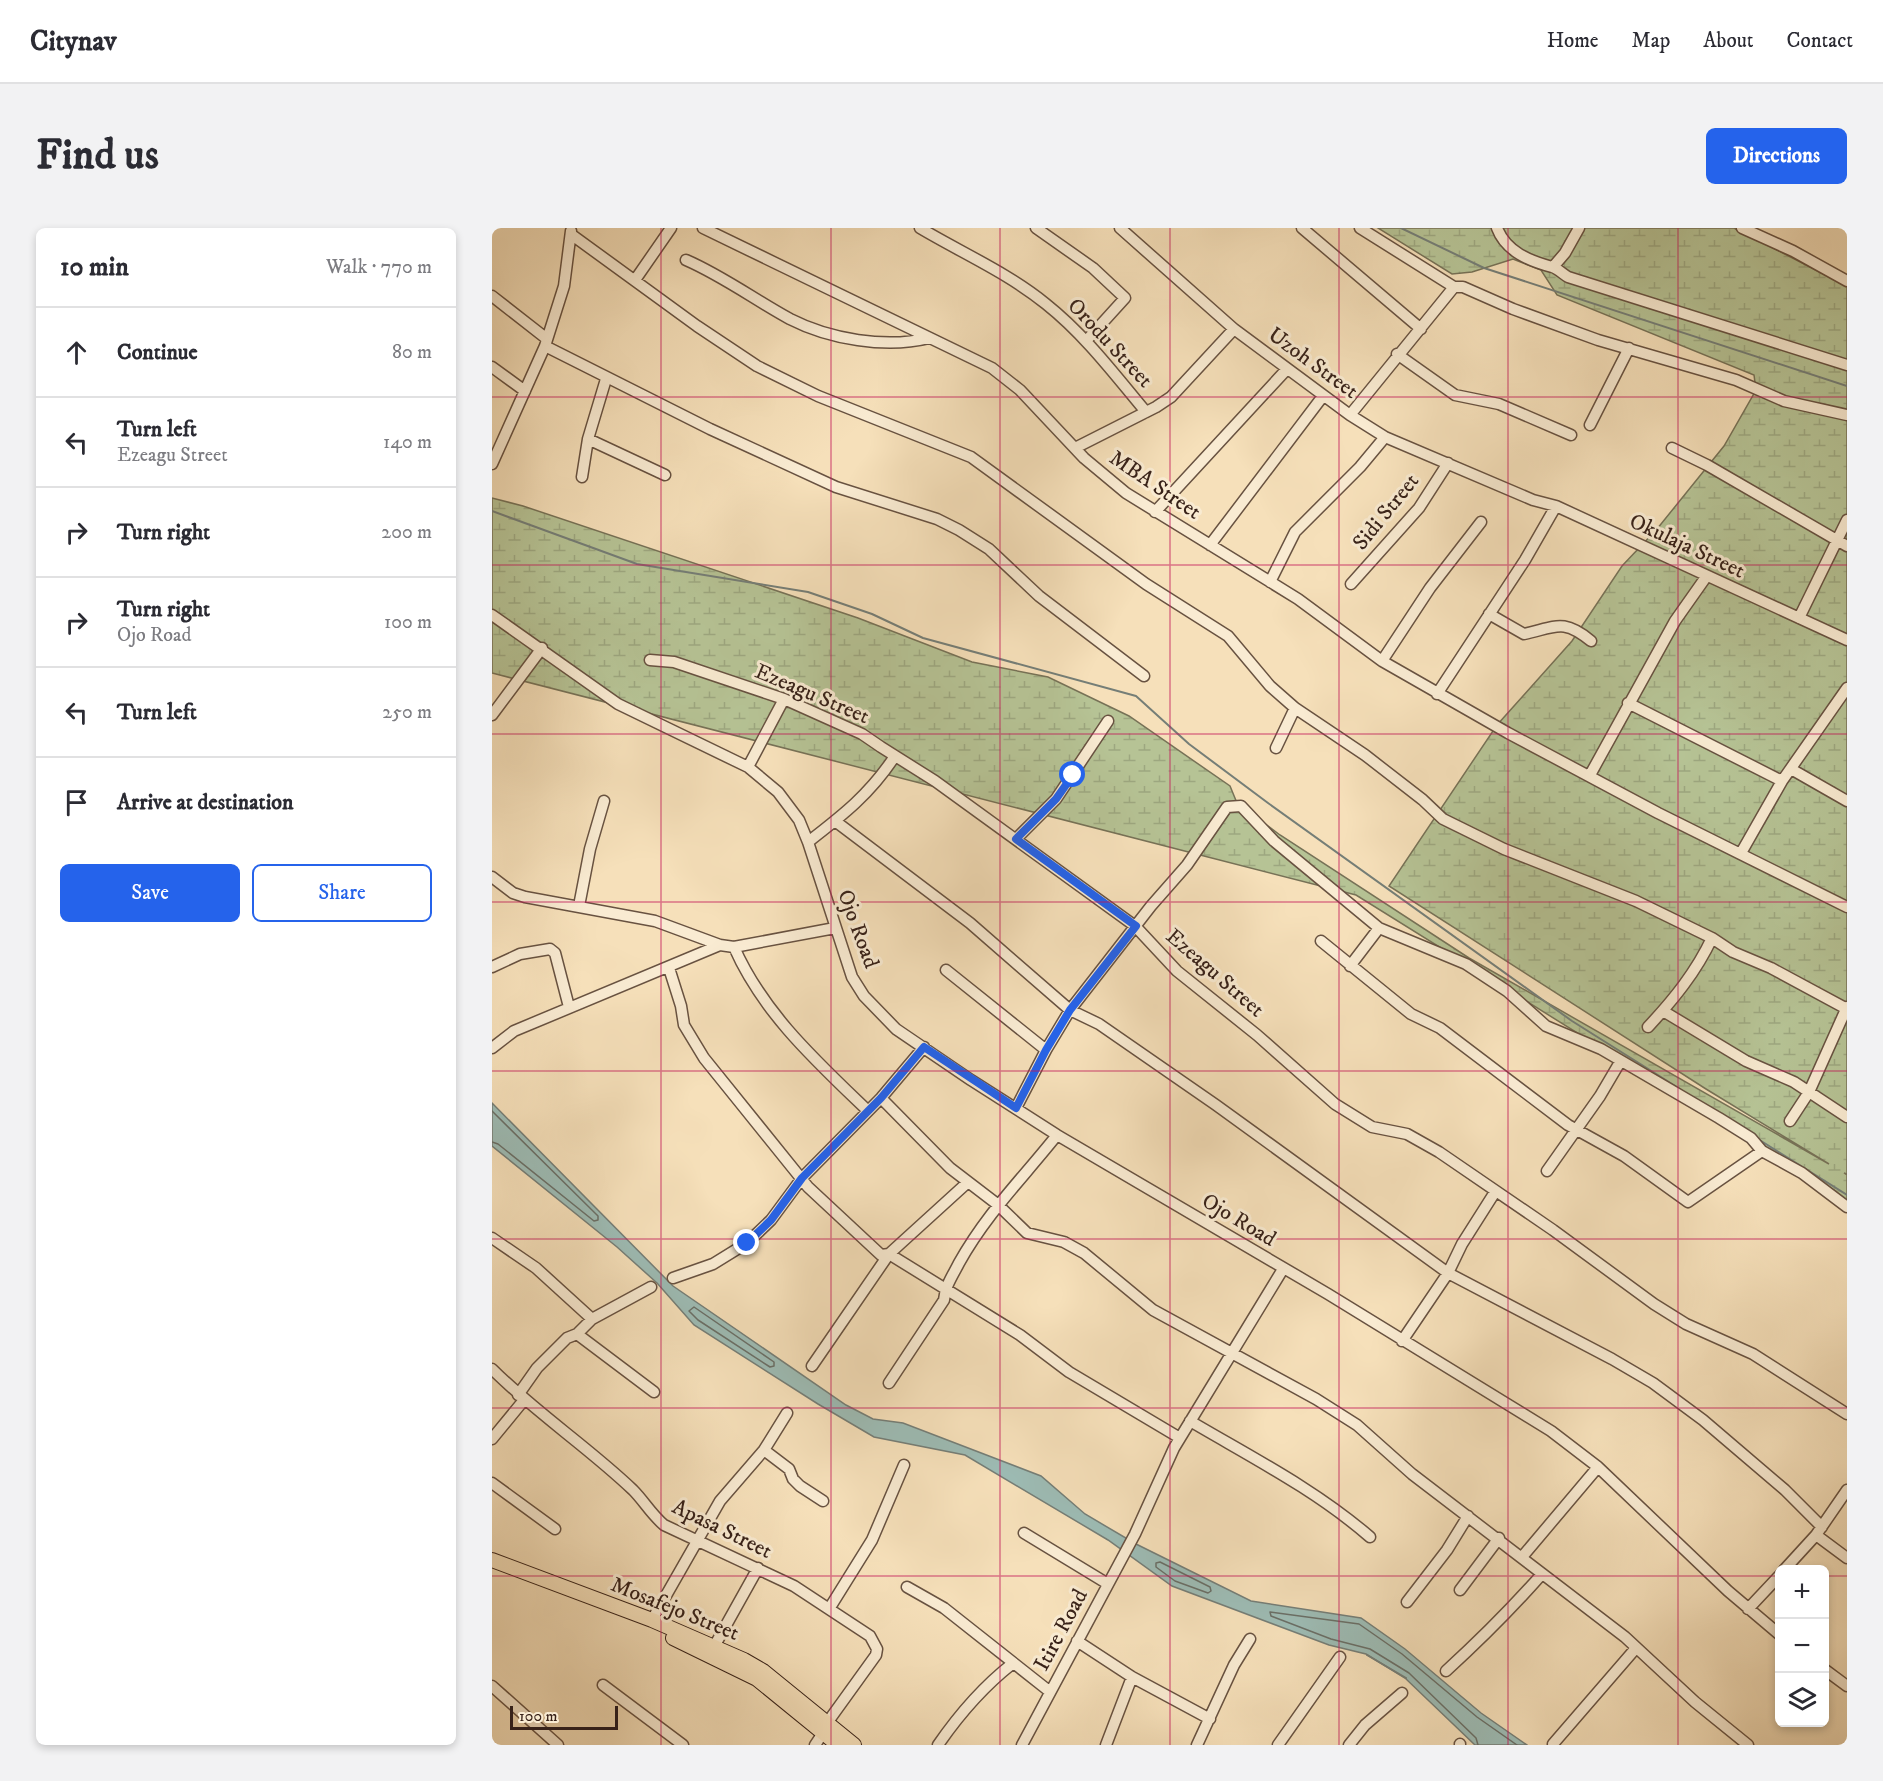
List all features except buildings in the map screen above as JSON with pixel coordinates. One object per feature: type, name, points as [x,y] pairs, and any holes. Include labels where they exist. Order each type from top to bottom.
[{"type":"main road","name":"Mosafejo Street","points":[[492,1560],[715,1645],[763,1671],[822,1734]]},
{"type":"main road","name":"Mosafejo Street","points":[[492,1569],[660,1633],[735,1666],[757,1679],[822,1734]]},
{"type":"main road","points":[[822,1734],[838,1745]]},
{"type":"main road","points":[[822,1734],[854,1745]]},
{"type":"street","points":[[635,280],[671,228]]},
{"type":"street","name":"MBA Street","points":[[703,228],[992,368],[1020,390],[1103,476],[1155,512],[1270,582],[1382,661],[1437,694],[1658,813],[1847,907]]},
{"type":"street","name":"Orodu Street","points":[[920,228],[1017,284],[1046,304],[1086,341],[1146,412]]},
{"type":"street","points":[[1035,228],[1093,268],[1125,298],[1086,341]]},
{"type":"street","name":"Uzoh Street","points":[[1120,228],[1234,329],[1350,415],[1386,437],[1509,489]]},
{"type":"street","points":[[1302,228],[1421,329]]},
{"type":"street","points":[[1360,228],[1454,287],[1463,286],[1513,309],[1629,348],[1736,380],[1784,401],[1847,415]]},
{"type":"street","points":[[1497,228],[1501,238],[1524,258],[1545,267],[1553,267],[1568,277],[1847,365]]},
{"type":"street","points":[[1553,267],[1565,253],[1580,228]]},
{"type":"street","points":[[1742,228],[1792,251],[1847,281]]},
{"type":"street","points":[[492,464],[546,342],[564,286],[571,232],[697,326],[757,366],[818,396],[971,457],[1146,584],[1228,636],[1270,686],[1295,708],[1365,755],[1423,800],[1443,819],[1504,849],[1636,901],[1847,1008],[1809,1092],[1790,1121]]},
{"type":"street","points":[[686,260],[734,284],[792,320],[835,334],[869,343],[890,344],[929,338]]},
{"type":"street","points":[[1350,415],[1397,354],[1421,329],[1454,287]]},
{"type":"street","points":[[492,296],[546,342],[606,379],[836,487],[937,519],[959,530],[989,549],[1039,596],[1144,676]]},
{"type":"street","points":[[1075,448],[1146,412],[1182,388],[1234,329]]},
{"type":"street","points":[[1590,425],[1629,348]]},
{"type":"street","points":[[1397,354],[1455,395],[1499,404],[1571,435]]},
{"type":"street","points":[[492,367],[525,391]]},
{"type":"street","points":[[1155,512],[1287,369]]},
{"type":"street","points":[[582,477],[588,440],[606,379]]},
{"type":"street","points":[[1210,545],[1323,396]]},
{"type":"street","points":[[1270,582],[1295,532],[1360,467],[1386,437]]},
{"type":"street","points":[[588,440],[665,475]]},
{"type":"street","points":[[1672,448],[1707,465],[1847,546]]},
{"type":"street","name":"Sidi Street","points":[[1351,584],[1419,508],[1448,463]]},
{"type":"street","name":"Okulaja Street","points":[[1509,489],[1533,500],[1556,506],[1847,640]]},
{"type":"street","points":[[1437,694],[1556,506]]},
{"type":"street","points":[[1799,618],[1847,520]]},
{"type":"street","points":[[1382,661],[1430,588],[1481,522]]},
{"type":"street","points":[[1590,775],[1675,621],[1706,577]]},
{"type":"street","points":[[1489,614],[1524,634],[1551,625],[1564,625],[1578,630],[1591,640]]},
{"type":"street","name":"Ojo Road","points":[[492,615],[542,648],[618,704],[748,767],[787,801],[808,842],[852,977],[864,996],[896,1029],[1057,1135],[1328,1294],[1551,1431],[1598,1467],[1748,1609],[1775,1632]]},
{"type":"street","points":[[492,715],[542,648]]},
{"type":"street","name":"Ezeagu Street","points":[[650,660],[674,662],[784,699],[862,734],[1016,839],[1136,926],[1178,971],[1257,1035],[1335,1104],[1372,1127],[1407,1134],[1423,1142],[1553,1230],[1654,1304],[1686,1324],[1753,1354],[1847,1414]]},
{"type":"street","points":[[1741,853],[1782,781],[1845,694]]},
{"type":"street","points":[[748,767],[784,699]]},
{"type":"street","points":[[1628,703],[1782,781]]},
{"type":"street","points":[[1276,748],[1295,708]]},
{"type":"street","points":[[1016,839],[1056,799],[1108,721]]},
{"type":"street","points":[[808,842],[877,783],[895,756]]},
{"type":"street","points":[[1791,769],[1847,801]]},
{"type":"street","points":[[579,906],[590,849],[604,801]]},
{"type":"street","points":[[1016,1108],[1070,1010],[1187,865],[1227,807],[1241,806],[1274,841],[1379,928],[1466,964],[1507,991],[1546,1026],[1601,1049],[1751,1138],[1762,1151],[1802,1173],[1847,1207]]},
{"type":"street","points":[[835,821],[977,929],[1070,1010],[1098,1024],[1216,1105],[1448,1273],[1653,1383],[1703,1420],[1778,1484],[1819,1531],[1847,1558]]},
{"type":"street","points":[[492,877],[513,893],[534,900],[655,921],[720,945],[734,947],[836,928]]},
{"type":"street","points":[[1350,966],[1379,928]]},
{"type":"street","points":[[1648,1027],[1691,976],[1712,938]]},
{"type":"street","points":[[1321,941],[1411,1014],[1440,1028],[1577,1129],[1624,1156],[1688,1202],[1762,1151]]},
{"type":"street","points":[[492,1048],[514,1031],[720,945]]},
{"type":"street","points":[[734,947],[756,990],[779,1019],[806,1050],[868,1111]]},
{"type":"street","points":[[492,967],[520,954],[550,949],[555,952],[569,1007]]},
{"type":"street","points":[[669,968],[681,1006],[684,1025],[693,1041],[808,1187],[874,1249],[881,1255],[889,1254],[1020,1335],[1069,1372],[1180,1438]]},
{"type":"street","points":[[946,970],[1046,1050]]},
{"type":"street","points":[[1663,1011],[1729,1052],[1809,1092],[1847,1117]]},
{"type":"street","points":[[673,1278],[713,1264],[735,1252],[771,1220],[802,1178],[881,1098],[924,1047]]},
{"type":"street","points":[[1547,1171],[1620,1062]]},
{"type":"street","points":[[881,1098],[967,1183],[997,1204],[1027,1233],[1064,1242],[1084,1253],[1153,1310],[1325,1404],[1357,1425],[1412,1474],[1498,1538],[1636,1648],[1730,1732],[1748,1745]]},
{"type":"street","points":[[889,1383],[944,1300],[945,1289],[976,1233],[997,1204],[1057,1135]]},
{"type":"street","points":[[812,1366],[889,1254],[967,1183]]},
{"type":"street","points":[[1402,1341],[1448,1273],[1462,1244],[1495,1192]]},
{"type":"street","points":[[492,1238],[536,1268],[592,1319]]},
{"type":"street","name":"Itire Road","points":[[1022,1745],[1135,1534],[1180,1438],[1283,1269]]},
{"type":"street","points":[[492,1439],[521,1397],[537,1368],[567,1338],[577,1334],[592,1319],[651,1287]]},
{"type":"street","points":[[577,1334],[654,1392]]},
{"type":"street","name":"Apasa Street","points":[[492,1369],[521,1397],[633,1491],[651,1515],[695,1541],[794,1586],[870,1635],[877,1649],[876,1655],[822,1734]]},
{"type":"street","points":[[652,1620],[695,1541],[720,1501],[764,1450],[787,1413]]},
{"type":"street","points":[[1190,1421],[1285,1476],[1344,1514],[1370,1537]]},
{"type":"street","points":[[764,1450],[789,1469],[793,1479],[800,1486],[823,1501]]},
{"type":"street","points":[[829,1609],[872,1539],[904,1465]]},
{"type":"street","points":[[1522,1557],[1598,1467]]},
{"type":"street","points":[[492,1483],[555,1529]]},
{"type":"street","points":[[1788,1565],[1819,1531],[1847,1490]]},
{"type":"street","points":[[1407,1602],[1448,1550],[1468,1516]]},
{"type":"street","points":[[1024,1533],[1108,1584]]},
{"type":"street","points":[[1460,1590],[1498,1538]]},
{"type":"street","points":[[715,1645],[758,1568]]},
{"type":"street","points":[[1446,1671],[1486,1636],[1501,1616],[1542,1574]]},
{"type":"street","points":[[1748,1609],[1775,1579]]},
{"type":"street","points":[[907,1587],[944,1608],[1049,1691]]},
{"type":"street","points":[[1197,1745],[1234,1665],[1250,1639]]},
{"type":"street","points":[[1077,1641],[1132,1677],[1210,1719]]},
{"type":"street","points":[[1553,1744],[1636,1648]]},
{"type":"street","points":[[1278,1745],[1340,1657]]},
{"type":"street","points":[[938,1745],[951,1725],[998,1675],[1012,1664]]},
{"type":"street","points":[[1829,1673],[1847,1686]]},
{"type":"street","points":[[1106,1745],[1132,1677]]},
{"type":"street","points":[[603,1685],[683,1745]]},
{"type":"street","points":[[492,1686],[558,1745]]},
{"type":"street","points":[[1349,1745],[1365,1725],[1402,1693]]},
{"type":"green space","points":[[1378,228],[1734,228],[1847,286],[1847,1174],[1844,1173],[1847,1175],[1847,1201],[1356,895],[492,673],[492,498],[523,506],[858,618],[972,662],[1048,677],[1129,716],[1230,786],[1237,803],[1280,835],[1469,958],[1829,1164],[1706,1089],[1389,886],[1497,725],[1572,641],[1622,566],[1657,529],[1724,446],[1756,390],[1754,375],[1557,295],[1541,270],[1513,259],[1472,272],[1452,274]]},
{"type":"water","points":[[492,1103],[673,1286],[846,1405],[873,1419],[903,1423],[1041,1476],[1085,1514],[1136,1544],[1251,1601],[1361,1618],[1405,1649],[1481,1713],[1527,1745],[1475,1745],[1405,1678],[1366,1654],[1329,1645],[1172,1586],[1108,1540],[965,1455],[874,1437],[818,1404],[694,1325],[657,1283],[617,1247],[492,1146]]},
{"type":"waterway","points":[[1401,228],[1484,268],[1847,386]]},
{"type":"waterway","points":[[492,511],[637,564],[808,592],[872,614],[923,638],[1136,696],[1189,744],[1268,803],[1572,1021],[1680,1089]]},
{"type":"waterway","points":[[1758,1139],[1847,1195]]},
{"type":"waterway","points":[[1367,1655],[1406,1678]]},
{"type":"route","points":[[747,1243],[771,1220],[802,1178],[881,1098],[924,1047],[1016,1108],[1070,1010],[1136,926],[1016,839],[1034,818],[1056,799],[1073,775]]}]
